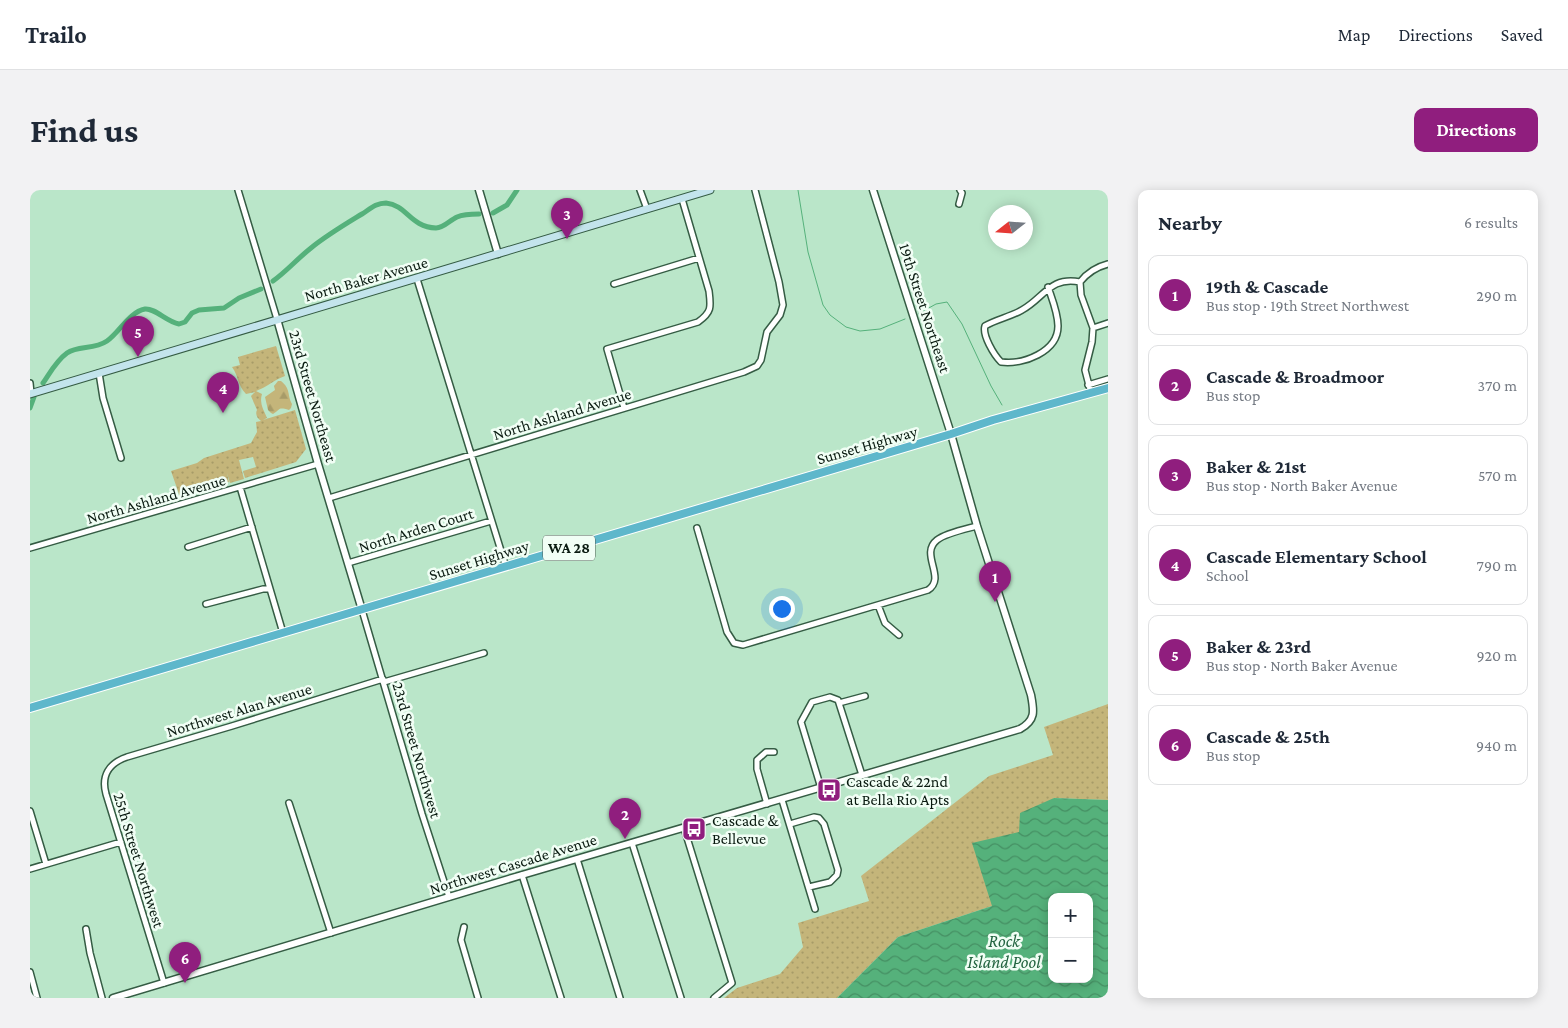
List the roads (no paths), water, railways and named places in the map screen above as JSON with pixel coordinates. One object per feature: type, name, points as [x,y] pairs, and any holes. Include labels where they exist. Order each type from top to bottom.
[{"type":"highway","name":"Sunset Highway","points":[[30,708],[951,434],[1089,389],[1108,388]]},
{"type":"main road","name":"North Baker Avenue","points":[[30,394],[710,190]]},
{"type":"street","name":"23rd Street Northeast","points":[[238,190],[362,610]]},
{"type":"street","points":[[479,190],[498,254]]},
{"type":"street","points":[[640,190],[647,209]]},
{"type":"street","name":"North Ashland Avenue","points":[[329,498],[751,369],[761,360],[767,332],[782,311],[782,297],[755,190]]},
{"type":"street","name":"19th Street Northeast","points":[[873,190],[951,434],[977,526],[1031,695],[1032,719]]},
{"type":"street","points":[[959,204],[962,193],[960,190]]},
{"type":"street","points":[[624,408],[607,349],[698,322],[707,315],[711,305],[709,291],[682,198]]},
{"type":"street","points":[[614,284],[699,258]]},
{"type":"street","points":[[1089,389],[1085,370],[1092,342],[1093,328],[1081,295],[1080,282],[1087,272],[1108,264]]},
{"type":"street","points":[[417,278],[506,567]]},
{"type":"street","points":[[1048,288],[1058,321],[1058,330],[1053,341],[1045,350],[1030,359],[1006,363],[1001,362],[986,338],[985,326],[1024,309],[1032,304],[1048,288],[1068,281],[1080,282]]},
{"type":"street","points":[[1093,328],[1108,323]]},
{"type":"street","points":[[99,373],[103,398],[121,458]]},
{"type":"street","name":"Sunset Highway","points":[[1089,389],[1108,380]]},
{"type":"street","points":[[30,383],[30,394]]},
{"type":"street","name":"North Ashland Avenue","points":[[30,548],[318,464]]},
{"type":"street","points":[[240,487],[283,633]]},
{"type":"street","name":"North Arden Court","points":[[348,563],[491,520]]},
{"type":"street","points":[[697,528],[729,636],[734,643],[743,645],[924,592],[931,588],[935,581],[931,553],[934,543],[944,537],[977,526]]},
{"type":"street","points":[[188,547],[252,527]]},
{"type":"street","points":[[206,604],[263,589],[270,589]]},
{"type":"street","points":[[878,605],[885,623],[899,635]]},
{"type":"street","name":"23rd Street Northwest","points":[[362,610],[422,814],[449,897]]},
{"type":"street","name":"Northwest Alan Avenue","points":[[107,772],[114,763],[127,756],[484,653]]},
{"type":"street","points":[[839,703],[865,696]]},
{"type":"street","points":[[821,788],[801,722],[812,702],[830,697],[838,700],[862,776]]},
{"type":"street","name":"Northwest Cascade Avenue","points":[[113,998],[522,875],[1020,729],[1032,719]]},
{"type":"street","points":[[767,804],[757,769],[757,760],[766,752],[774,752]]},
{"type":"street","name":"25th Street Northwest","points":[[107,772],[104,788],[164,983]]},
{"type":"street","points":[[782,800],[815,909]]},
{"type":"street","points":[[289,803],[331,933]]},
{"type":"street","points":[[30,811],[46,864]]},
{"type":"street","points":[[790,824],[814,817],[819,818],[824,824],[838,870],[837,875],[830,882],[809,887]]},
{"type":"street","points":[[684,828],[732,983],[714,998]]},
{"type":"street","points":[[30,869],[121,842]]},
{"type":"street","points":[[632,843],[681,998]]},
{"type":"street","points":[[577,859],[620,998]]},
{"type":"street","points":[[522,875],[561,998]]},
{"type":"street","points":[[464,927],[460,940],[478,998]]},
{"type":"street","points":[[86,929],[90,953],[102,998]]},
{"type":"street","points":[[30,972],[37,998]]},
{"type":"water","name":"Rock Island Pool","points":[[1054,798],[1108,800],[1108,998],[837,998],[898,937],[992,906],[972,843],[1019,832],[1020,813]]},
{"type":"waterway","points":[[493,213],[507,205],[517,190]]},
{"type":"waterway","points":[[798,190],[808,252],[823,305],[830,315],[846,327],[860,331],[880,329],[905,319]]},
{"type":"waterway","points":[[273,281],[323,239],[379,204],[393,205],[420,224],[436,228],[442,227],[460,216],[479,214]]},
{"type":"waterway","points":[[43,383],[63,356],[76,349],[102,344],[139,311],[149,309],[179,324],[185,322],[192,313],[199,310],[224,308],[239,298],[261,289]]},
{"type":"waterway","points":[[918,314],[936,304],[947,302],[962,324],[1002,405]]},
{"type":"waterway","points":[[30,408],[34,397]]},
{"type":"place","name":"Baker & 21st","points":[[567,239]]},
{"type":"place","name":"Baker & 23rd","points":[[138,357]]},
{"type":"place","name":"Cascade Elementary School","points":[[223,413]]},
{"type":"place","name":"19th & Cascade","points":[[995,602]]},
{"type":"place","name":"Cascade & 22nd at Bella Rio Apts","points":[[829,790]]},
{"type":"place","name":"Cascade & Bellevue","points":[[694,829]]},
{"type":"place","name":"Cascade & Broadmoor","points":[[625,839]]},
{"type":"place","name":"Cascade & 25th","points":[[185,983]]}]
